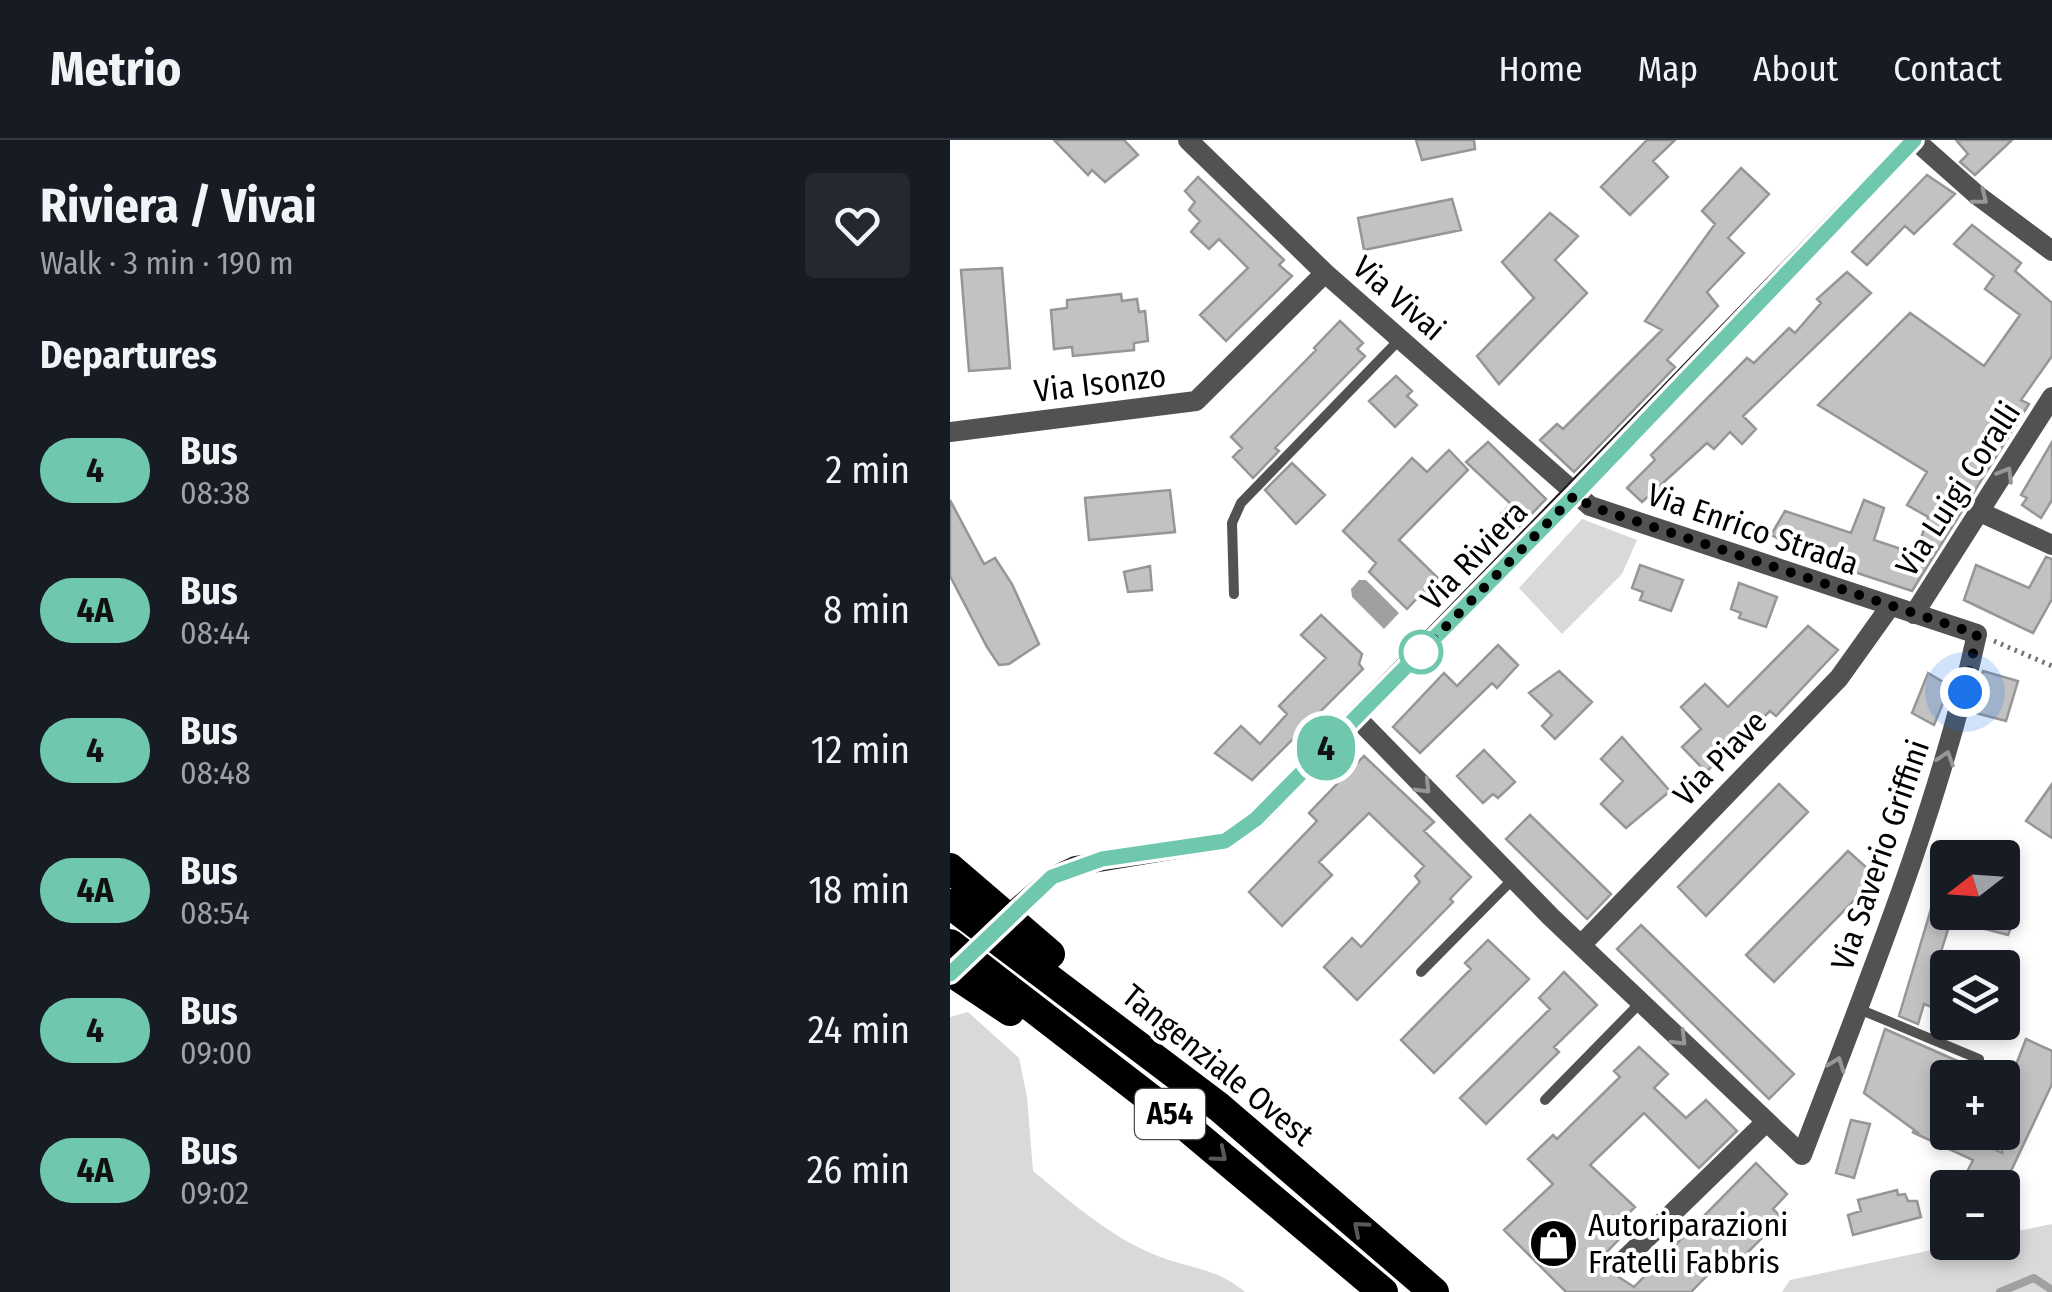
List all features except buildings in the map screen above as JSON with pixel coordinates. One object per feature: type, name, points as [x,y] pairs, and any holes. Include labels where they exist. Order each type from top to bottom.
[{"type":"highway","points":[[950,868],[1219,1107]]},
{"type":"highway","name":"Tangenziale Ovest","points":[[950,904],[1219,1107],[1434,1292]]},
{"type":"highway","name":"Tangenziale Ovest","points":[[950,944],[1182,1123],[1383,1292]]},
{"type":"highway","points":[[950,971],[1182,1123]]},
{"type":"street","name":"Via Vivai","points":[[1188,140],[1326,273],[1575,495]]},
{"type":"street","points":[[1914,140],[1976,195],[2052,251]]},
{"type":"street","name":"Via Riviera","points":[[1015,909],[1052,877],[1075,866],[1225,841],[1256,819],[1575,495],[1914,140]]},
{"type":"street","name":"Via Isonzo","points":[[950,432],[1196,402],[1326,273]]},
{"type":"street","name":"Via Luigi Coralli","points":[[1914,614],[1982,513],[2052,397]]},
{"type":"street","name":"Via Enrico Strada","points":[[1575,495],[1590,506],[1914,614]]},
{"type":"street","points":[[1982,513],[2052,546]]},
{"type":"street","name":"Via Piave","points":[[1583,942],[1839,678],[1889,608]]},
{"type":"street","points":[[1914,614],[1977,634]]},
{"type":"street","name":"Via Saverio Griffini","points":[[1765,1124],[1802,1155],[1960,716],[1977,634]]},
{"type":"street","points":[[1356,717],[1765,1124],[1620,1264]]},
{"type":"lane","points":[[1234,594],[1232,523],[1241,502],[1400,339]]},
{"type":"lane","points":[[1421,972],[1514,878]]},
{"type":"lane","points":[[1545,1100],[1642,1001]]},
{"type":"lane","points":[[1858,1008],[1979,1059]]},
{"type":"path","points":[[1977,634],[2052,666]]},
{"type":"shaded area","points":[[1582,519],[1637,540],[1622,574],[1562,634],[1519,588]]},
{"type":"shaded area","points":[[1359,580],[1366,580],[1399,613],[1384,629],[1352,597],[1351,589]]},
{"type":"shaded area","points":[[968,1012],[1019,1058],[1027,1097],[1033,1171],[1121,1237],[1153,1254],[1224,1278],[1245,1292],[950,1292],[950,1017]]},
{"type":"shaded area","points":[[2052,1224],[2052,1292],[1782,1292],[1790,1280],[1930,1250],[1930,1260],[2020,1260],[2020,1231]]},
{"type":"waterway","points":[[2000,1292],[2034,1278],[2052,1290]]},
{"type":"bus line","name":"4","points":[[950,974],[1052,877],[1102,859],[1225,841],[1256,819],[1575,495],[1914,140]]},
{"type":"place","name":"Autoriparazioni Fratelli Fabbris","points":[[1553,1243]]},
{"type":"route","points":[[1421,652],[1575,495],[1590,506],[1977,634],[1965,692]]}]
